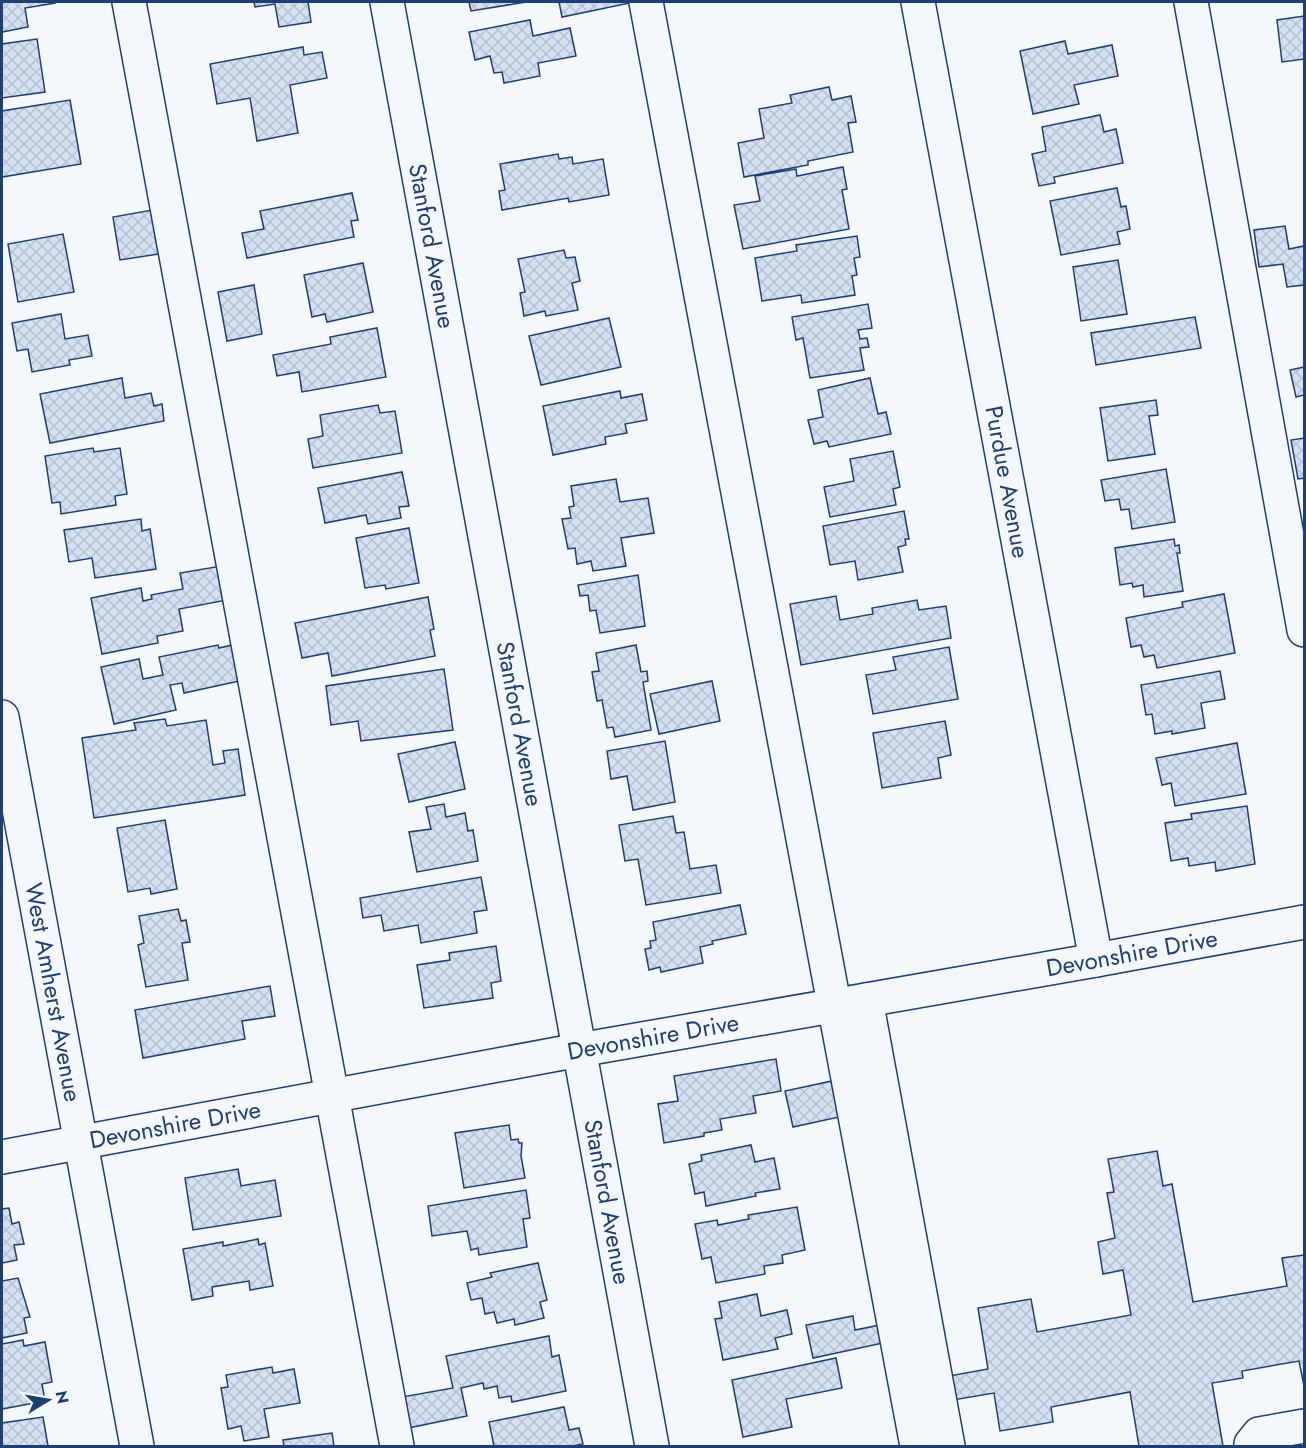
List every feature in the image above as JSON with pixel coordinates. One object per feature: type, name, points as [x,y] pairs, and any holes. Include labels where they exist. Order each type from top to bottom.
[{"type":"street","points":[[129,2],[397,1446]]},
{"type":"street","name":"Stanford Avenue","points":[[387,2],[652,1446]]},
{"type":"street","points":[[646,2],[850,1003],[948,1446]]},
{"type":"street","name":"Purdue Avenue","points":[[918,2],[1096,960]]},
{"type":"street","points":[[1191,2],[1305,630]]},
{"type":"street","name":"West Amherst Avenue","points":[[2,717],[137,1446]]},
{"type":"street","name":"Devonshire Drive","points":[[2,1157],[579,1050],[1305,922]]},
{"type":"street","points":[[850,1003],[917,1446]]},
{"type":"street","points":[[1251,1446],[1259,1434],[1305,1426]]},
{"type":"building","points":[[2,2],[55,3],[25,8],[28,27],[2,32]]},
{"type":"building","points":[[254,2],[308,2],[311,22],[279,27],[275,4],[255,7]]},
{"type":"building","points":[[469,2],[526,2],[471,11]]},
{"type":"building","points":[[559,2],[630,2],[630,3],[562,17]]},
{"type":"building","points":[[1304,16],[1304,59],[1282,62],[1277,20]]},
{"type":"building","points":[[530,20],[533,36],[570,28],[576,56],[538,63],[540,76],[504,83],[502,72],[494,73],[490,56],[475,60],[469,32]]},
{"type":"building","points":[[37,39],[45,92],[2,98],[2,44]]},
{"type":"building","points":[[1065,41],[1068,54],[1112,45],[1118,76],[1074,85],[1079,104],[1033,114],[1020,51]]},
{"type":"building","points":[[303,47],[304,55],[322,52],[327,78],[290,85],[298,133],[257,141],[250,98],[217,104],[210,64]]},
{"type":"building","points":[[829,87],[832,100],[851,96],[856,122],[848,123],[853,152],[808,161],[808,165],[744,177],[738,143],[764,138],[759,109],[792,103],[790,95]]},
{"type":"building","points":[[70,100],[81,164],[2,177],[2,111]]},
{"type":"building","points":[[1100,115],[1104,132],[1116,129],[1123,163],[1054,177],[1055,183],[1039,186],[1032,154],[1046,151],[1042,127]]},
{"type":"building","points":[[558,154],[559,159],[572,157],[573,164],[603,159],[609,195],[569,202],[568,198],[502,210],[499,191],[505,190],[500,164]]},
{"type":"building","points":[[843,167],[847,189],[842,190],[849,229],[743,249],[734,205],[760,201],[755,176],[796,169],[797,176]]},
{"type":"building","points":[[1117,188],[1121,207],[1126,206],[1130,229],[1117,232],[1120,244],[1061,255],[1050,201]]},
{"type":"building","points":[[352,193],[358,220],[351,221],[354,237],[247,258],[242,233],[264,229],[260,211]]},
{"type":"building","points":[[158,209],[165,253],[120,260],[113,217]]},
{"type":"building","points":[[1285,226],[1289,249],[1304,246],[1304,285],[1287,287],[1283,264],[1259,267],[1254,230]]},
{"type":"building","points":[[63,234],[74,292],[18,302],[8,244]]},
{"type":"building","points":[[857,236],[860,257],[854,258],[857,275],[852,276],[855,295],[802,303],[801,295],[762,301],[755,258],[797,251],[796,245]]},
{"type":"building","points":[[564,250],[566,258],[575,257],[580,281],[572,283],[578,310],[546,316],[545,311],[524,316],[520,293],[525,292],[518,259]]},
{"type":"building","points":[[1118,260],[1127,314],[1081,321],[1073,267]]},
{"type":"building","points":[[363,263],[373,312],[327,322],[325,314],[312,317],[304,275]]},
{"type":"building","points":[[254,285],[262,334],[227,341],[218,292]]},
{"type":"building","points":[[868,304],[872,328],[858,330],[860,339],[867,338],[869,347],[860,348],[864,370],[810,378],[803,338],[796,340],[792,317]]},
{"type":"building","points":[[61,314],[65,339],[88,335],[92,356],[69,360],[70,365],[32,372],[28,349],[17,351],[12,323]]},
{"type":"building","points":[[1195,317],[1201,348],[1096,365],[1091,333]]},
{"type":"building","points":[[609,318],[621,367],[541,385],[529,336]]},
{"type":"building","points":[[377,328],[386,377],[302,392],[299,372],[277,376],[273,355],[331,344],[330,337]]},
{"type":"building","points":[[1304,367],[1304,395],[1296,397],[1290,370]]},
{"type":"building","points":[[122,378],[125,398],[151,393],[154,406],[162,404],[164,421],[50,443],[40,394]]},
{"type":"building","points":[[870,378],[878,414],[886,412],[891,434],[829,447],[827,441],[814,444],[808,420],[823,417],[818,390]]},
{"type":"building","points":[[620,391],[621,398],[642,394],[647,420],[625,424],[627,433],[605,437],[606,444],[553,455],[543,406]]},
{"type":"building","points":[[1156,400],[1158,415],[1149,416],[1155,454],[1108,461],[1100,408]]},
{"type":"building","points":[[378,405],[380,413],[395,411],[402,453],[313,468],[308,439],[323,436],[320,415]]},
{"type":"building","points":[[1304,438],[1304,478],[1298,479],[1291,440]]},
{"type":"building","points":[[93,448],[94,452],[120,448],[127,494],[115,496],[116,505],[61,514],[60,502],[52,503],[45,456]]},
{"type":"building","points":[[893,451],[900,487],[893,489],[896,505],[830,517],[824,487],[854,481],[850,459]]},
{"type":"building","points":[[1166,469],[1175,522],[1132,529],[1129,509],[1121,510],[1119,499],[1105,501],[1101,480]]},
{"type":"building","points":[[402,472],[409,506],[399,507],[401,518],[368,524],[366,515],[325,523],[318,488]]},
{"type":"building","points":[[616,479],[620,502],[648,498],[654,533],[621,538],[626,566],[593,571],[591,561],[577,564],[575,548],[568,549],[562,519],[571,518],[569,507],[574,506],[571,486]]},
{"type":"building","points":[[904,511],[909,539],[905,539],[906,545],[898,547],[903,572],[858,580],[855,561],[830,565],[823,526]]},
{"type":"building","points":[[141,519],[142,531],[150,529],[156,569],[95,578],[92,558],[69,562],[64,530]]},
{"type":"building","points":[[409,528],[419,583],[386,589],[385,585],[365,588],[356,538]]},
{"type":"building","points":[[1174,539],[1175,546],[1179,545],[1180,553],[1177,553],[1183,591],[1144,597],[1143,585],[1133,587],[1132,583],[1120,585],[1115,548]]},
{"type":"building","points":[[221,566],[227,600],[179,609],[183,631],[157,636],[158,643],[102,654],[91,598],[141,588],[143,601],[152,599],[151,595],[183,589],[180,573]]},
{"type":"building","points":[[638,575],[645,626],[600,633],[596,610],[590,611],[588,595],[580,596],[578,585]]},
{"type":"building","points":[[1224,594],[1235,653],[1157,668],[1154,655],[1144,657],[1141,645],[1131,647],[1126,618],[1183,607],[1182,602]]},
{"type":"building","points":[[836,596],[840,620],[873,614],[872,608],[917,600],[919,610],[946,606],[951,638],[801,665],[790,604]]},
{"type":"building","points":[[428,597],[434,629],[430,630],[435,656],[332,676],[328,653],[302,658],[295,623]]},
{"type":"building","points":[[237,644],[244,680],[184,693],[182,683],[170,685],[176,710],[114,724],[101,667],[139,659],[143,679],[163,675],[159,657],[218,645],[219,648]]},
{"type":"building","points":[[636,645],[641,672],[647,671],[648,681],[643,682],[651,730],[615,737],[613,727],[607,728],[602,700],[597,701],[592,672],[599,671],[596,653]]},
{"type":"building","points":[[949,647],[958,699],[873,714],[866,675],[896,670],[893,657]]},
{"type":"building","points":[[444,669],[453,730],[361,741],[358,721],[331,725],[326,686]]},
{"type":"building","points":[[1220,671],[1225,699],[1201,703],[1205,728],[1172,734],[1172,731],[1155,734],[1152,714],[1146,715],[1141,685]]},
{"type":"building","points":[[712,681],[720,721],[659,734],[650,694]]},
{"type":"building","points":[[165,719],[167,726],[206,720],[213,765],[225,763],[223,751],[238,749],[245,795],[94,818],[82,738],[136,730],[134,723]]},
{"type":"building","points":[[945,721],[951,755],[938,758],[941,778],[882,788],[873,733]]},
{"type":"building","points":[[665,741],[675,802],[633,810],[627,776],[611,779],[607,751]]},
{"type":"building","points":[[455,742],[465,789],[409,802],[398,754]]},
{"type":"building","points":[[1237,743],[1246,794],[1175,806],[1171,783],[1162,785],[1156,758]]},
{"type":"building","points":[[444,804],[446,817],[465,813],[468,831],[473,830],[478,861],[417,872],[409,832],[431,829],[426,807]]},
{"type":"building","points":[[1247,806],[1255,864],[1216,871],[1215,862],[1189,866],[1188,858],[1171,861],[1165,823],[1192,819],[1191,814]]},
{"type":"building","points":[[673,816],[676,833],[684,832],[690,869],[716,865],[721,893],[646,905],[638,859],[625,861],[619,825]]},
{"type":"building","points":[[165,820],[177,889],[151,894],[150,888],[128,892],[117,828]]},
{"type":"building","points":[[481,877],[487,910],[474,912],[477,933],[421,943],[418,925],[384,931],[381,915],[363,918],[360,898]]},
{"type":"building","points":[[740,905],[746,934],[712,941],[713,944],[700,947],[703,963],[661,972],[660,967],[649,970],[645,949],[651,948],[650,941],[656,940],[653,922]]},
{"type":"building","points":[[178,909],[181,921],[186,920],[190,942],[182,943],[188,980],[146,987],[138,945],[144,943],[139,916]]},
{"type":"building","points":[[496,946],[501,981],[491,983],[493,998],[424,1008],[417,965],[450,960],[449,953]]},
{"type":"building","points":[[270,986],[275,1016],[242,1021],[245,1039],[143,1058],[135,1010]]},
{"type":"building","points":[[776,1059],[781,1091],[753,1096],[756,1113],[720,1119],[722,1130],[704,1133],[704,1136],[664,1143],[658,1104],[678,1101],[674,1076]]},
{"type":"building","points":[[832,1081],[839,1117],[793,1127],[785,1091]]},
{"type":"building","points":[[509,1125],[511,1140],[518,1139],[519,1143],[522,1143],[521,1156],[525,1178],[464,1188],[455,1133]]},
{"type":"building","points":[[751,1145],[755,1162],[774,1158],[780,1189],[706,1206],[704,1192],[695,1194],[689,1164],[702,1161],[701,1155]]},
{"type":"building","points":[[1157,1151],[1163,1186],[1172,1184],[1193,1302],[1287,1286],[1282,1258],[1304,1255],[1304,1386],[1299,1361],[1242,1371],[1243,1378],[1212,1383],[1223,1446],[1139,1446],[1130,1392],[1051,1407],[1053,1422],[1000,1431],[994,1393],[953,1400],[949,1376],[988,1369],[978,1308],[1031,1299],[1037,1332],[1131,1315],[1123,1270],[1103,1274],[1098,1242],[1115,1238],[1107,1193],[1114,1192],[1108,1159]]},
{"type":"building","points":[[238,1169],[241,1186],[275,1180],[281,1216],[193,1230],[185,1178]]},
{"type":"building","points":[[526,1190],[530,1218],[523,1219],[527,1247],[479,1255],[478,1248],[471,1250],[467,1231],[432,1236],[428,1206]]},
{"type":"building","points":[[797,1207],[805,1250],[782,1255],[783,1263],[764,1266],[765,1274],[716,1283],[711,1257],[702,1259],[695,1224],[717,1220],[718,1225],[749,1219],[748,1215]]},
{"type":"building","points":[[9,1208],[12,1224],[19,1222],[24,1244],[14,1245],[17,1260],[2,1263],[2,1209]]},
{"type":"building","points":[[258,1239],[259,1245],[265,1243],[273,1286],[250,1290],[249,1281],[212,1287],[213,1296],[192,1300],[183,1249],[223,1242],[223,1246]]},
{"type":"building","points":[[538,1263],[547,1300],[540,1302],[544,1318],[515,1325],[514,1319],[497,1323],[494,1312],[485,1314],[482,1298],[471,1300],[467,1283],[492,1277],[490,1273]]},
{"type":"building","points":[[18,1278],[30,1317],[24,1318],[27,1333],[2,1338],[2,1281]]},
{"type":"building","points":[[757,1294],[761,1316],[787,1310],[792,1334],[775,1338],[778,1349],[723,1360],[715,1319],[722,1318],[719,1302]]},
{"type":"building","points":[[853,1316],[855,1330],[880,1325],[883,1343],[813,1358],[806,1325]]},
{"type":"building","points":[[549,1336],[552,1357],[559,1355],[566,1391],[512,1402],[511,1396],[499,1398],[497,1386],[484,1389],[483,1383],[461,1388],[467,1416],[408,1428],[402,1397],[453,1388],[446,1356]]},
{"type":"building","points":[[23,1340],[24,1346],[45,1342],[52,1382],[42,1384],[45,1401],[2,1409],[2,1344]]},
{"type":"building","points":[[836,1358],[842,1388],[786,1399],[792,1427],[743,1437],[732,1380]]},
{"type":"building","points":[[272,1367],[273,1373],[294,1369],[300,1403],[264,1409],[269,1437],[244,1441],[241,1426],[228,1429],[221,1388],[228,1387],[226,1375]]},
{"type":"building","points":[[564,1407],[569,1430],[579,1428],[583,1444],[494,1446],[489,1422]]},
{"type":"building","points":[[43,1417],[48,1446],[2,1446],[2,1423]]},
{"type":"building","points":[[332,1433],[334,1446],[284,1446],[283,1440]]}]
